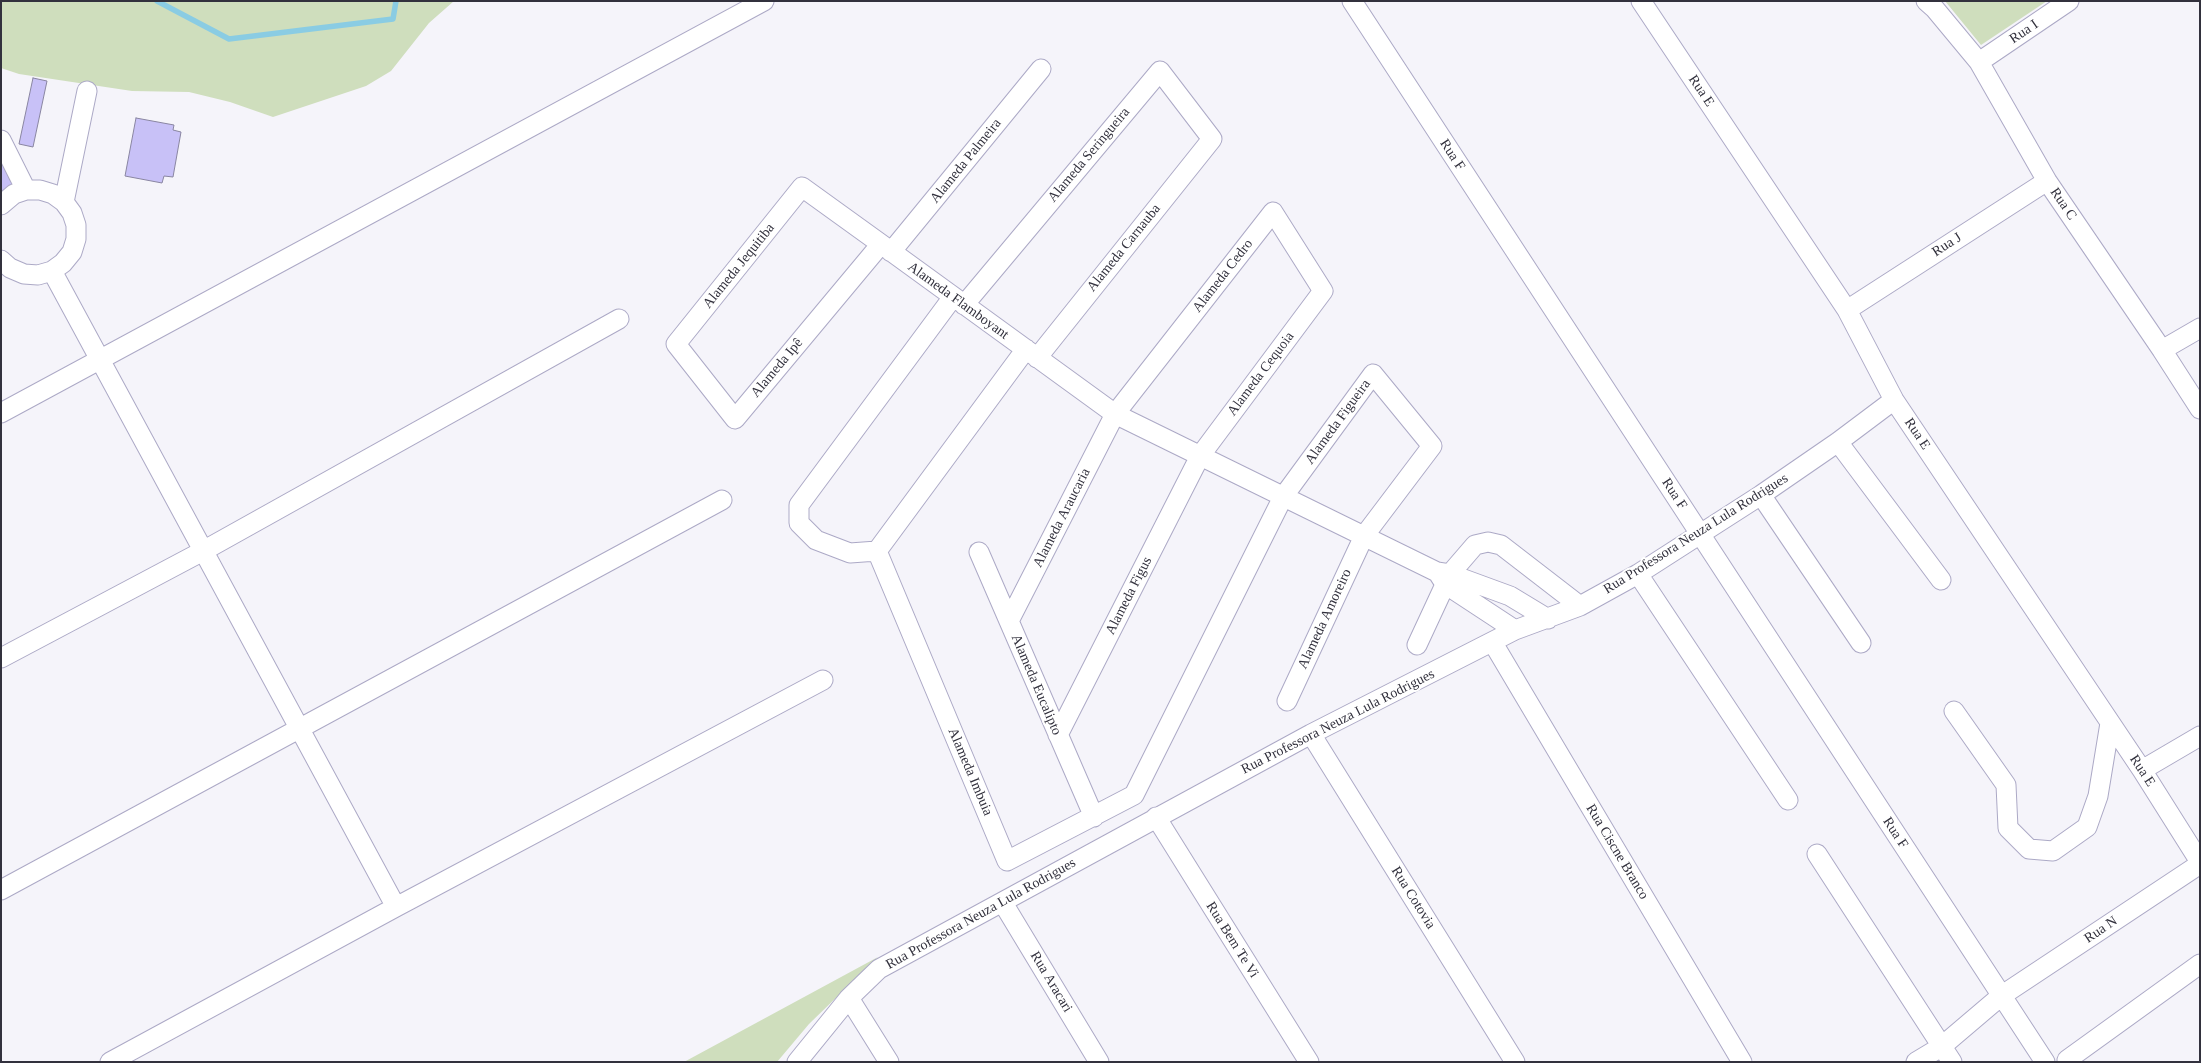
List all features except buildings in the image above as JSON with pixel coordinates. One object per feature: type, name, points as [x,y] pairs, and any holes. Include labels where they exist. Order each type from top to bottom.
[{"type":"street","points":[[1,413],[764,1]]},
{"type":"street","name":"Rua F","points":[[1352,1],[2045,1062]]},
{"type":"street","name":"Rua E","points":[[1641,1],[1847,310],[1894,400],[2142,770],[2200,863]]},
{"type":"street","name":"Rua C","points":[[1926,1],[1935,9],[1979,62],[2047,181],[2200,409]]},
{"type":"street","name":"Rua I","points":[[1979,62],[2069,1]]},
{"type":"street","name":"Alameda Palmeira","points":[[886,248],[1041,69]]},
{"type":"street","name":"Alameda Seringueira","points":[[959,301],[1160,71],[1212,139]]},
{"type":"street","points":[[64,202],[87,91]]},
{"type":"street","name":"Alameda Carnauba","points":[[877,551],[1031,353],[1212,139]]},
{"type":"street","points":[[1,140],[26,190]]},
{"type":"street","name":"Rua J","points":[[1847,310],[2047,181]]},
{"type":"street","name":"Alameda Flamboyant","points":[[802,187],[1115,414],[1444,576]]},
{"type":"street","name":"Alameda Jequitiba","points":[[676,344],[802,187]]},
{"type":"street","points":[[1,205],[14,194],[26,190],[40,190],[53,194],[64,202],[74,219],[76,239],[72,252],[64,263],[52,271],[38,275],[24,274],[10,268],[1,260]]},
{"type":"street","name":"Alameda Cedro","points":[[1115,414],[1273,212],[1323,291]]},
{"type":"street","name":"Alameda Ipê","points":[[676,344],[735,419],[886,248]]},
{"type":"street","points":[[52,271],[396,907]]},
{"type":"street","name":"Alameda Cequoia","points":[[1200,456],[1323,291]]},
{"type":"street","points":[[877,551],[850,553],[816,540],[799,523],[799,505],[959,301]]},
{"type":"street","points":[[1,658],[203,551],[619,319]]},
{"type":"street","points":[[2162,350],[2200,328]]},
{"type":"street","name":"Alameda Figueira","points":[[1283,497],[1374,374],[1432,446]]},
{"type":"street","name":"Rua Professora Neuza Lula Rodrigues","points":[[797,1062],[849,998],[879,969],[1311,734],[1493,643],[1515,630],[1580,606],[1638,574],[1838,442],[1894,400]]},
{"type":"street","name":"Alameda Araucaria","points":[[1009,621],[1115,414]]},
{"type":"street","points":[[1838,442],[1940,580]]},
{"type":"street","name":"Alameda Amoreiro","points":[[1287,701],[1364,536],[1432,446]]},
{"type":"street","name":"Alameda Figus","points":[[1058,735],[1200,456]]},
{"type":"street","points":[[1760,495],[1861,643]]},
{"type":"street","name":"Alameda Imbuia","points":[[877,551],[1007,861],[1134,796],[1283,497]]},
{"type":"street","points":[[1,890],[300,730],[722,500]]},
{"type":"street","points":[[1417,645],[1444,576],[1475,545],[1488,542],[1501,545],[1580,606]]},
{"type":"street","name":"Alameda Eucalipto","points":[[979,552],[1094,818]]},
{"type":"street","points":[[1638,574],[1788,800]]},
{"type":"street","points":[[1444,576],[1510,596],[1548,619]]},
{"type":"street","points":[[1444,576],[1515,630]]},
{"type":"street","name":"Rua Ciscne Branco","points":[[1493,643],[1742,1062]]},
{"type":"street","points":[[110,1062],[396,907],[823,680]]},
{"type":"street","points":[[1954,711],[2006,785],[2008,828],[2029,849],[2053,851],[2087,827],[2098,796],[2110,723]]},
{"type":"street","name":"Rua Cotovia","points":[[1311,734],[1515,1062]]},
{"type":"street","points":[[2142,770],[2200,736]]},
{"type":"street","name":"Rua Bem Te Vi","points":[[1156,818],[1309,1062]]},
{"type":"street","points":[[1817,854],[1946,1054]]},
{"type":"street","name":"Rua N","points":[[1916,1062],[1946,1054],[2001,996],[2200,863]]},
{"type":"street","name":"Rua Aracari","points":[[1003,903],[1099,1062]]},
{"type":"street","points":[[2067,1060],[2200,964]]},
{"type":"street","points":[[849,998],[888,1062]]},
{"type":"green space","points":[[1,1],[454,1],[429,23],[391,71],[366,86],[273,117],[230,102],[189,92],[132,91],[19,74],[1,68]]},
{"type":"green space","points":[[1945,1],[2047,1],[1981,45]]},
{"type":"green space","points":[[878,957],[809,1024],[777,1062],[684,1062]]},
{"type":"waterway","points":[[157,1],[229,39],[393,19],[396,1]]}]
